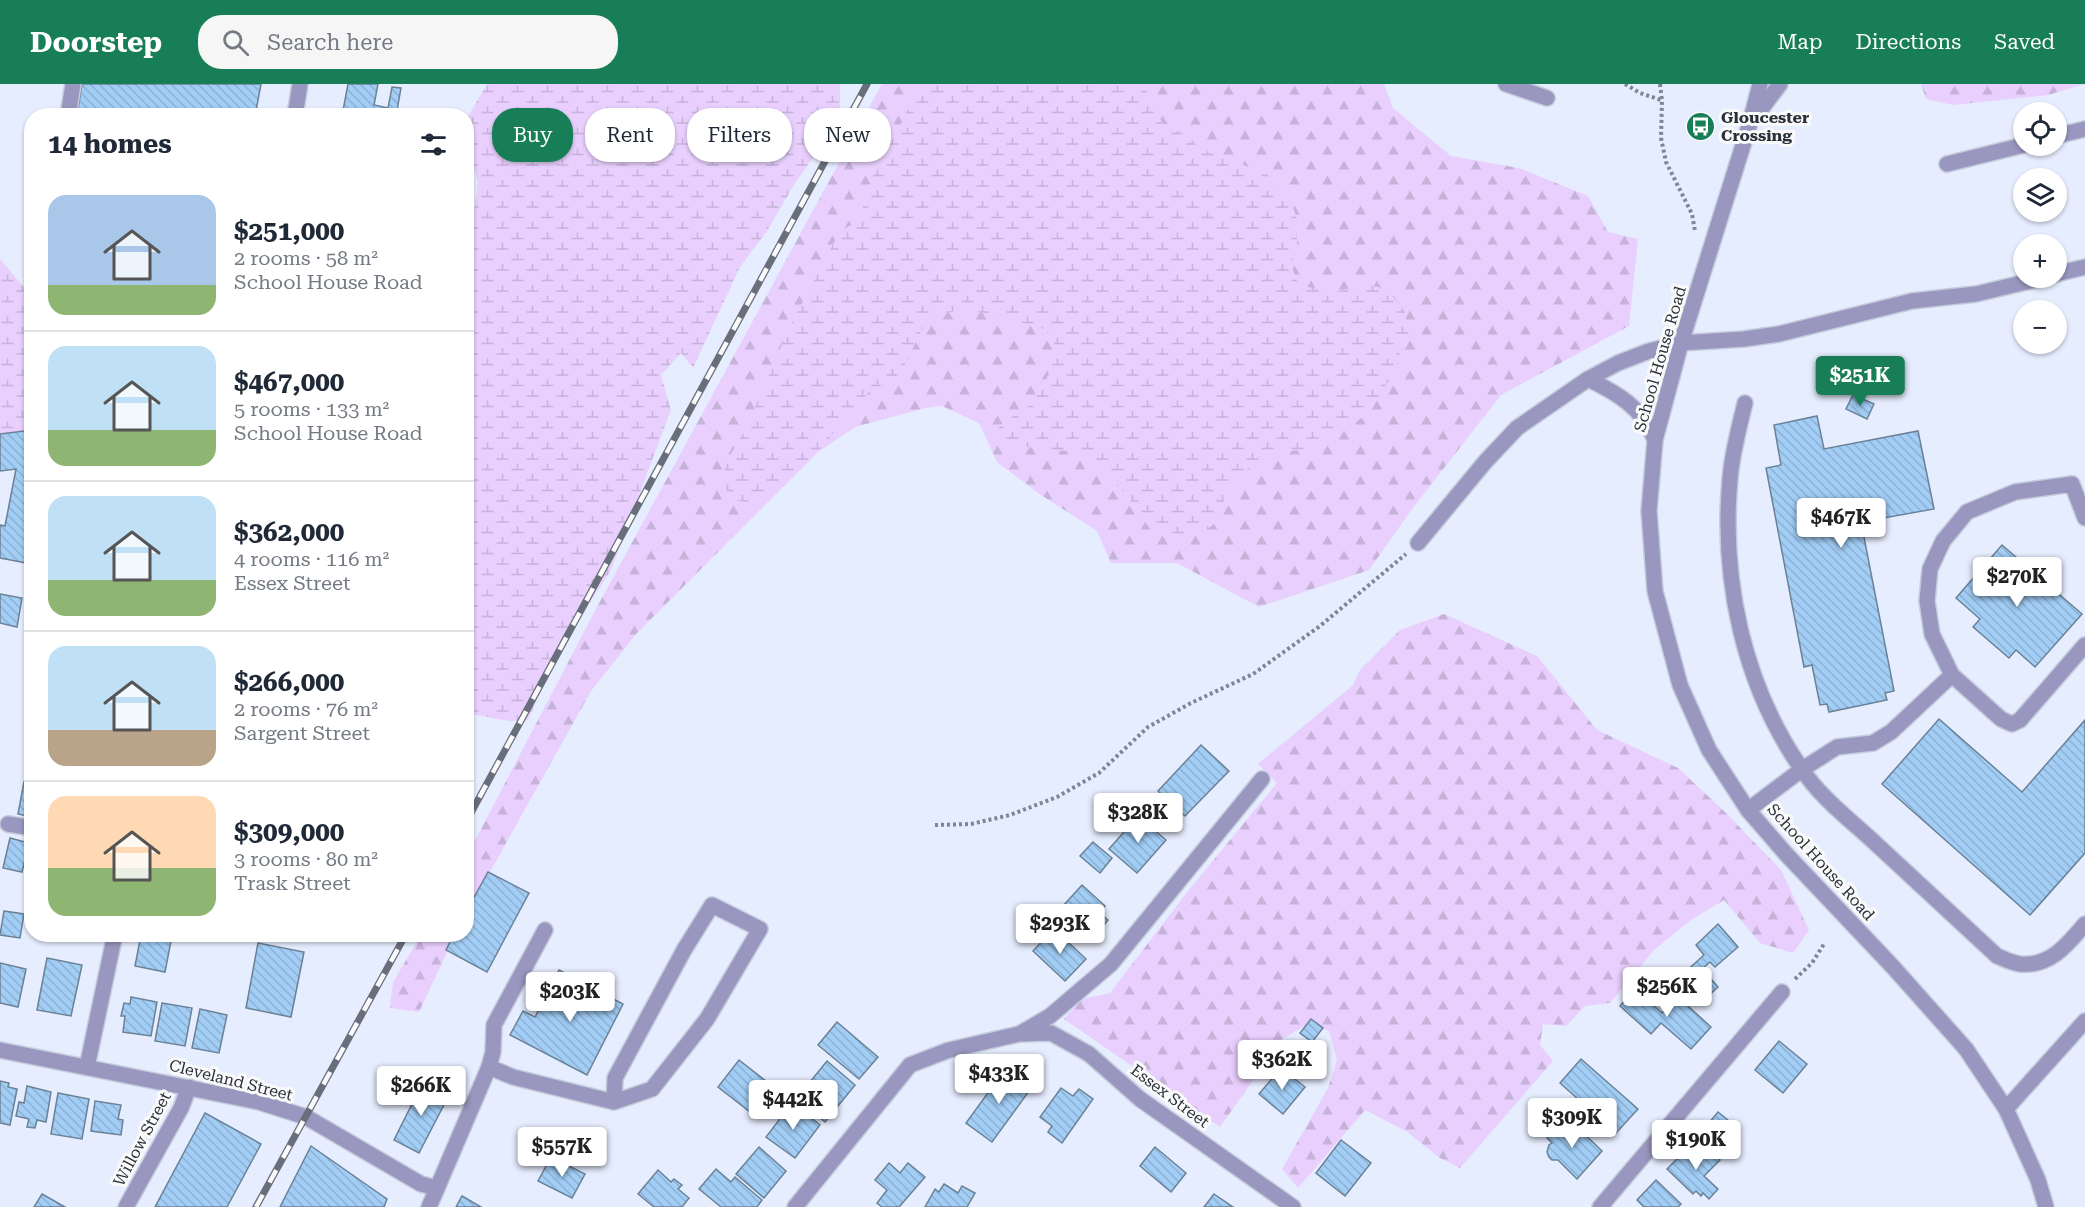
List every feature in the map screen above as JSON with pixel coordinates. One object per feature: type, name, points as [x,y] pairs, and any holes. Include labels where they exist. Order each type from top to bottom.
[{"type":"street","points":[[69,108],[73,84]]},
{"type":"street","points":[[296,108],[300,84]]},
{"type":"street","points":[[1506,84],[1547,98]]},
{"type":"street","name":"School House Road","points":[[1760,84],[1750,123],[1681,343],[1655,440],[1649,511],[1655,591],[1680,685],[1709,750],[1748,810],[1966,1049],[2006,1109],[2038,1180],[2046,1207]]},
{"type":"street","name":"School House Road","points":[[1750,123],[1780,84]]},
{"type":"street","points":[[2067,133],[2085,129]]},
{"type":"street","points":[[1947,164],[2013,148]]},
{"type":"street","points":[[2067,271],[2085,267]]},
{"type":"street","points":[[1418,543],[1485,462],[1517,428],[1588,379],[1618,363],[1649,351],[1681,343],[1779,334],[1912,301],[1976,294],[2013,285]]},
{"type":"street","points":[[1588,379],[1613,391],[1640,412],[1655,440]]},
{"type":"street","points":[[1745,403],[1730,477],[1728,513],[1732,587],[1739,626],[1764,701],[1801,770],[1830,802],[1997,956],[2019,964],[2042,963],[2062,951],[2085,924]]},
{"type":"street","points":[[2085,518],[2079,480],[2015,492],[1967,512],[1943,541],[1930,569],[1927,601],[1932,634],[1952,675],[2001,719],[2012,724],[2020,720],[2085,645]]},
{"type":"street","points":[[1748,810],[1801,770],[1837,747],[1873,743],[1892,732],[1952,675]]},
{"type":"street","points":[[804,1205],[910,1065],[949,1050],[1018,1035],[1050,1016],[1111,964],[1262,779]]},
{"type":"street","points":[[8,824],[24,827]]},
{"type":"street","points":[[489,1067],[513,1077],[614,1102],[652,1089],[707,1019],[760,929],[712,905],[684,950],[615,1077],[614,1102]]},
{"type":"street","points":[[429,1207],[489,1067],[493,1052],[494,1025],[545,930]]},
{"type":"street","points":[[87,1067],[113,942]]},
{"type":"street","points":[[1600,1207],[1782,992]]},
{"type":"street","points":[[2006,1109],[2085,1021]]},
{"type":"street","name":"Essex Street","points":[[1018,1035],[1050,1033],[1089,1054],[1140,1099],[1293,1207]]},
{"type":"street","name":"Cleveland Street","points":[[0,1050],[259,1102],[306,1117],[422,1184],[437,1188]]},
{"type":"street","name":"Willow Street","points":[[126,1207],[182,1108],[189,1087]]},
{"type":"path","points":[[1624,84],[1640,93],[1662,100]]},
{"type":"path","points":[[1660,84],[1661,138],[1666,162],[1692,214],[1696,230],[1694,239]]},
{"type":"path","points":[[934,825],[971,824],[1010,814],[1057,797],[1099,773],[1148,727],[1191,703],[1253,674],[1320,626],[1395,565],[1418,543]]},
{"type":"path","points":[[1782,992],[1812,963],[1824,944]]},
{"type":"green space","points":[[487,84],[840,84],[840,108],[804,108],[804,162],[810,162],[767,231],[740,267],[693,368],[681,353],[661,375],[671,410],[610,572],[560,647],[528,720],[509,721],[474,714],[474,211],[478,184],[474,167],[474,108]]},
{"type":"green space","points":[[882,84],[1384,84],[1393,108],[1451,156],[1519,168],[1588,196],[1608,232],[1638,239],[1629,326],[1501,395],[1412,509],[1369,570],[1259,607],[1177,563],[1111,563],[1097,531],[1041,495],[997,462],[979,423],[942,406],[925,408],[855,427],[818,452],[637,633],[591,691],[474,900],[474,843],[598,605],[839,162],[891,162],[891,108],[869,108]]},
{"type":"green space","points":[[920,84],[1144,84],[1150,103],[1164,123],[1191,139],[1199,148],[1267,174],[1293,207],[1297,219],[1297,249],[1291,265],[1298,284],[1331,293],[1362,285],[1379,287],[1390,293],[1405,312],[1409,336],[1399,355],[1397,367],[1372,408],[1363,417],[1315,447],[1270,455],[1246,470],[1223,502],[1214,524],[1205,531],[1192,536],[1150,529],[1127,495],[1091,459],[1077,452],[1006,445],[999,427],[1006,420],[1026,409],[1034,400],[1049,373],[1054,345],[1051,337],[1042,328],[964,308],[935,317],[924,325],[901,373],[868,393],[832,434],[826,445],[812,454],[799,470],[750,503],[729,499],[723,477],[726,462],[745,430],[790,326],[840,231],[851,225],[862,210],[878,162],[891,162],[891,142]]},
{"type":"green space","points":[[1921,84],[2085,84],[2048,95],[1953,105],[1926,99]]},
{"type":"green space","points":[[0,259],[24,288],[24,446],[0,448]]},
{"type":"green space","points":[[1444,614],[1537,656],[1597,730],[1678,768],[1726,813],[1781,870],[1809,930],[1793,953],[1760,943],[1724,900],[1691,920],[1654,950],[1610,1003],[1585,1006],[1566,1026],[1543,1024],[1540,1045],[1553,1061],[1460,1168],[1440,1158],[1406,1131],[1365,1110],[1298,1188],[1282,1169],[1328,1088],[1337,1060],[1329,1031],[1310,1023],[1282,1039],[1220,1127],[1064,1019],[1082,999],[1110,993],[1188,891],[1277,783],[1258,764],[1353,685],[1360,670],[1400,630]]},
{"type":"green space","points":[[417,942],[452,942],[419,1012],[390,1008],[393,982]]},
{"type":"building","points":[[82,84],[261,84],[256,108],[78,108]]},
{"type":"building","points":[[348,84],[378,84],[374,105],[388,108],[344,108]]},
{"type":"building","points":[[392,87],[401,88],[397,108],[388,108]]},
{"type":"building","points":[[1853,395],[1874,404],[1867,419],[1846,409]]},
{"type":"building","points":[[1817,416],[1824,449],[1918,431],[1934,509],[1861,522],[1894,691],[1885,693],[1887,700],[1829,712],[1827,704],[1820,705],[1812,665],[1804,667],[1766,468],[1781,465],[1774,425]]},
{"type":"building","points":[[24,431],[24,562],[0,558],[0,525],[5,526],[16,469],[0,471],[0,434]]},
{"type":"building","points":[[2002,545],[2082,614],[2035,667],[2016,650],[2009,658],[1973,627],[1980,619],[1956,598]]},
{"type":"building","points":[[0,594],[22,598],[17,627],[0,623]]},
{"type":"building","points":[[1939,719],[2022,792],[2085,720],[2085,853],[2030,915],[1882,784]]},
{"type":"building","points":[[1201,745],[1229,771],[1185,816],[1158,791]]},
{"type":"building","points":[[24,782],[24,815],[18,814]]},
{"type":"building","points":[[1138,816],[1166,840],[1137,873],[1109,849]]},
{"type":"building","points":[[10,838],[24,842],[22,872],[3,868]]},
{"type":"building","points":[[1093,842],[1112,858],[1100,873],[1080,856]]},
{"type":"building","points":[[488,872],[529,893],[487,972],[446,950],[450,942],[474,942],[474,897]]},
{"type":"building","points":[[1082,885],[1105,906],[1099,912],[1108,920],[1095,935],[1063,906]]},
{"type":"building","points":[[4,911],[24,914],[20,938],[0,935]]},
{"type":"building","points":[[1718,924],[1738,947],[1715,967],[1710,962],[1702,969],[1718,987],[1705,999],[1683,974],[1704,955],[1696,945]]},
{"type":"building","points":[[1054,929],[1086,959],[1065,981],[1033,951]]},
{"type":"building","points":[[140,942],[171,942],[165,972],[135,966]]},
{"type":"building","points":[[258,943],[304,952],[291,1017],[246,1008]]},
{"type":"building","points":[[47,958],[82,965],[71,1016],[37,1010]]},
{"type":"building","points":[[0,963],[26,969],[18,1007],[0,1003]]},
{"type":"building","points":[[559,970],[623,1004],[587,1075],[510,1035],[523,1011],[535,1017]]},
{"type":"building","points":[[1635,989],[1662,1013],[1677,996],[1711,1027],[1691,1049],[1661,1023],[1651,1034],[1620,1006]]},
{"type":"building","points":[[131,997],[157,1002],[151,1036],[123,1032],[125,1016],[121,1016],[124,1003],[130,1004]]},
{"type":"building","points":[[162,1003],[192,1008],[185,1046],[155,1041]]},
{"type":"building","points":[[200,1009],[227,1015],[219,1053],[192,1048]]},
{"type":"building","points":[[1311,1019],[1323,1028],[1312,1042],[1300,1033]]},
{"type":"building","points":[[837,1022],[878,1057],[859,1079],[818,1045]]},
{"type":"building","points":[[1779,1041],[1807,1064],[1783,1093],[1755,1070]]},
{"type":"building","points":[[1581,1059],[1638,1109],[1616,1133],[1560,1083]]},
{"type":"building","points":[[739,1060],[771,1085],[750,1112],[718,1087]]},
{"type":"building","points":[[827,1061],[855,1085],[825,1122],[797,1098]]},
{"type":"building","points":[[1006,1068],[1032,1087],[992,1142],[966,1123]]},
{"type":"building","points":[[1281,1068],[1305,1087],[1283,1114],[1259,1094]]},
{"type":"building","points":[[0,1081],[9,1083],[8,1087],[17,1089],[10,1125],[0,1123]]},
{"type":"building","points":[[423,1082],[449,1095],[419,1153],[394,1140]]},
{"type":"building","points":[[27,1086],[51,1092],[46,1122],[37,1120],[35,1128],[27,1127],[29,1119],[16,1116],[19,1102],[24,1103]]},
{"type":"building","points":[[1061,1088],[1073,1096],[1079,1089],[1093,1099],[1062,1143],[1048,1132],[1052,1126],[1040,1117]]},
{"type":"building","points":[[58,1093],[89,1099],[82,1139],[51,1134]]},
{"type":"building","points":[[95,1101],[121,1105],[118,1119],[123,1120],[121,1135],[91,1131]]},
{"type":"building","points":[[792,1103],[820,1125],[795,1158],[766,1137]]},
{"type":"building","points":[[1718,1112],[1739,1129],[1720,1152],[1699,1135]]},
{"type":"building","points":[[205,1113],[261,1144],[227,1207],[155,1207]]},
{"type":"building","points":[[1571,1121],[1602,1151],[1577,1179],[1558,1160],[1552,1160],[1547,1152],[1552,1143],[1547,1138],[1558,1126],[1562,1130]]},
{"type":"building","points":[[1341,1140],[1371,1163],[1345,1196],[1316,1173]]},
{"type":"building","points":[[1701,1142],[1720,1160],[1704,1176],[1718,1189],[1709,1199],[1703,1193],[1701,1196],[1696,1191],[1693,1194],[1667,1169],[1682,1154],[1686,1158]]},
{"type":"building","points":[[311,1146],[387,1199],[384,1207],[280,1207]]},
{"type":"building","points":[[759,1147],[786,1171],[764,1198],[736,1174]]},
{"type":"building","points":[[1155,1147],[1186,1173],[1171,1192],[1140,1166]]},
{"type":"building","points":[[551,1157],[585,1174],[572,1198],[538,1181]]},
{"type":"building","points":[[889,1163],[900,1173],[908,1163],[925,1177],[899,1207],[882,1207],[877,1203],[887,1190],[875,1180]]},
{"type":"building","points":[[716,1169],[731,1182],[735,1177],[762,1200],[757,1207],[721,1207],[699,1189]]},
{"type":"building","points":[[658,1170],[671,1182],[674,1179],[682,1185],[678,1189],[689,1198],[682,1207],[654,1207],[638,1194]]},
{"type":"building","points":[[1656,1180],[1681,1204],[1678,1207],[1644,1207],[1637,1200]]},
{"type":"building","points":[[944,1184],[958,1193],[962,1186],[975,1193],[967,1207],[925,1207],[935,1189],[939,1192]]},
{"type":"building","points":[[42,1194],[65,1207],[34,1207]]},
{"type":"building","points":[[1214,1194],[1233,1207],[1204,1207]]},
{"type":"building","points":[[462,1196],[481,1207],[456,1207]]},
{"type":"railway","points":[[474,807],[867,84]]},
{"type":"railway","points":[[256,1207],[402,942]]},
{"type":"place","name":"Gloucester Crossing","points":[[1700,126]]}]
